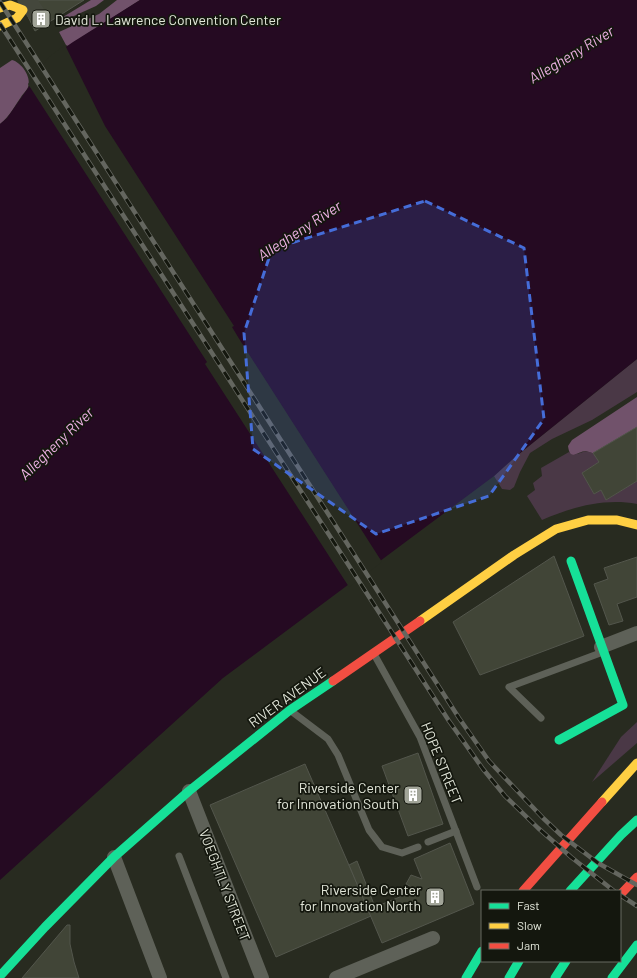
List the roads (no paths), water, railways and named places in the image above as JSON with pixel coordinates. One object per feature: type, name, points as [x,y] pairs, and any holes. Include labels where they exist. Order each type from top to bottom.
[{"type":"main road","points":[[0,8],[10,5],[24,10],[17,18],[0,26]]},
{"type":"main road","name":"RIVER AVENUE","points":[[0,976],[45,927],[114,857],[188,791],[290,710],[514,555],[556,529],[588,520],[617,520],[637,525]]},
{"type":"main road","points":[[559,740],[624,705],[602,650],[572,561]]},
{"type":"main road","points":[[524,890],[536,874],[637,763]]},
{"type":"main road","points":[[580,826],[626,789]]},
{"type":"main road","points":[[571,890],[621,835],[637,820]]},
{"type":"main road","points":[[621,894],[637,877]]},
{"type":"main road","points":[[612,978],[637,945]]},
{"type":"main road","points":[[466,978],[481,953]]},
{"type":"main road","points":[[621,978],[637,960]]},
{"type":"main road","points":[[509,978],[518,962]]},
{"type":"main road","points":[[555,978],[565,962]]},
{"type":"street","points":[[602,650],[637,633]]},
{"type":"street","name":"VOEGHTLY STREET","points":[[188,791],[262,978]]},
{"type":"street","points":[[114,857],[160,978]]},
{"type":"street","points":[[337,978],[433,938]]},
{"type":"lane","points":[[541,718],[509,687],[602,650]]},
{"type":"lane","name":"HOPE STREET","points":[[374,653],[420,737],[477,887]]},
{"type":"lane","points":[[290,710],[328,739],[338,755],[369,830],[382,847],[402,853],[418,847]]},
{"type":"lane","points":[[428,842],[456,831]]},
{"type":"lane","points":[[179,856],[226,978]]},
{"type":"water","name":"Allegheny River","points":[[140,0],[637,0],[637,359],[514,458],[494,476],[223,678],[0,880],[0,124],[7,118],[50,58]]},
{"type":"tunnel","points":[[23,10],[38,0]]},
{"type":"railway","points":[[0,2],[459,718],[489,761],[561,835],[598,863],[637,885]]},
{"type":"railway","points":[[0,24],[449,721],[483,769],[505,796],[571,857],[613,890]]},
{"type":"railway","points":[[621,896],[637,906]]},
{"type":"place","name":"David L. Lawrence Convention Center","points":[[41,19]]},
{"type":"place","name":"Riverside Center for Innovation South","points":[[413,795]]},
{"type":"place","name":"Riverside Center for Innovation North","points":[[435,897]]}]
